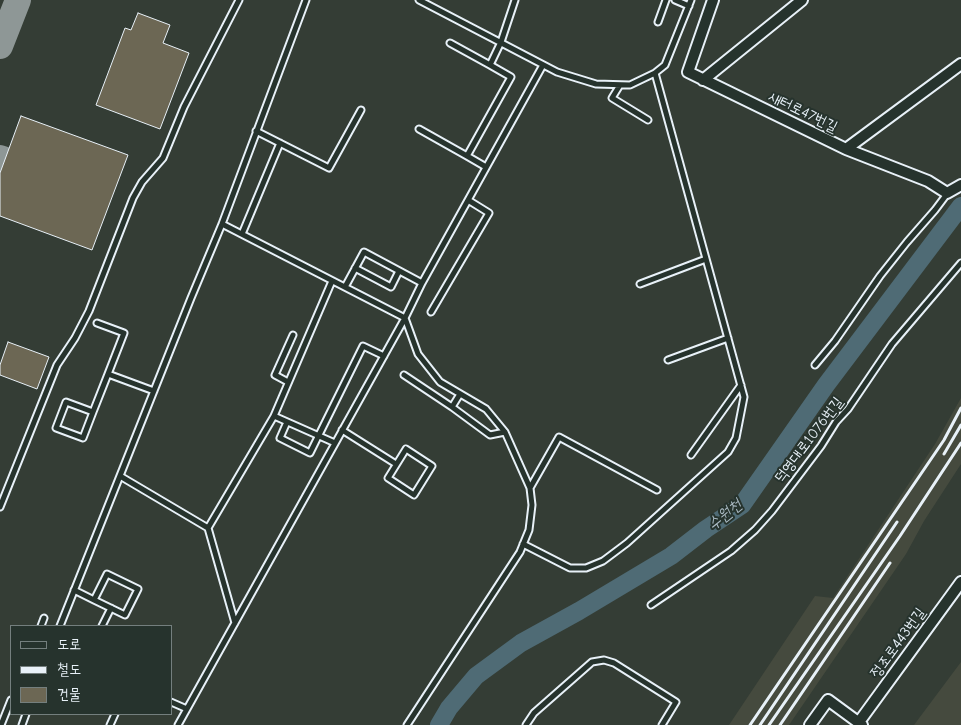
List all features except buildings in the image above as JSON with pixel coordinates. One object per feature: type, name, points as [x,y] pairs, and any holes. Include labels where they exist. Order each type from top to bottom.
[{"type":"street","name":"새터로47번길","points":[[713,0],[688,72],[846,149],[961,64]]},
{"type":"street","points":[[703,80],[802,0]]},
{"type":"street","points":[[846,149],[928,181],[947,193],[961,185]]},
{"type":"street","name":"정조로443번길","points":[[810,725],[828,700],[861,724],[961,582]]},
{"type":"lane","points":[[0,507],[56,365],[75,338],[89,311],[134,198],[142,182],[163,158],[184,107],[239,0]]},
{"type":"lane","points":[[60,625],[222,224],[306,0]]},
{"type":"lane","points":[[419,0],[556,72],[596,84],[630,85],[655,73],[665,65],[690,3],[675,0]]},
{"type":"lane","points":[[490,65],[501,42],[515,0]]},
{"type":"lane","points":[[658,22],[666,0]]},
{"type":"lane","points":[[450,43],[511,77],[467,156]]},
{"type":"lane","points":[[178,725],[384,356],[422,283],[543,65]]},
{"type":"lane","points":[[523,544],[570,568],[586,568],[603,561],[627,543],[728,452],[736,438],[742,416],[744,397],[655,73]]},
{"type":"lane","points":[[620,84],[612,98],[648,120]]},
{"type":"lane","points":[[256,131],[329,168],[361,110]]},
{"type":"lane","points":[[419,129],[486,167]]},
{"type":"lane","points":[[242,234],[280,143]]},
{"type":"lane","points":[[815,365],[880,276],[947,193]]},
{"type":"lane","points":[[431,312],[489,213],[468,200]]},
{"type":"lane","points":[[222,224],[405,318],[418,354],[440,382],[486,409],[506,432],[530,488],[532,505],[528,530],[520,552],[406,725]]},
{"type":"lane","points":[[345,287],[364,252],[422,283]]},
{"type":"lane","points":[[640,284],[706,259]]},
{"type":"lane","name":"덕영대로1076번길","points":[[651,604],[731,551],[761,523],[821,446],[892,344],[961,263]]},
{"type":"lane","points":[[355,268],[391,287],[400,271]]},
{"type":"lane","points":[[208,528],[274,416],[332,280]]},
{"type":"lane","points":[[93,412],[66,402],[56,428],[83,438],[108,374],[124,333],[97,323]]},
{"type":"lane","points":[[288,382],[275,375],[293,335]]},
{"type":"lane","points":[[668,360],[728,338]]},
{"type":"lane","points":[[287,422],[280,438],[310,453],[363,346],[384,356]]},
{"type":"lane","points":[[108,374],[154,391]]},
{"type":"lane","points":[[404,375],[490,436],[506,432]]},
{"type":"lane","points":[[690,455],[741,384]]},
{"type":"lane","points":[[452,408],[460,394]]},
{"type":"lane","points":[[274,416],[335,443]]},
{"type":"lane","points":[[342,430],[396,464]]},
{"type":"lane","points":[[530,488],[560,437],[657,490]]},
{"type":"lane","points":[[406,449],[432,466],[414,494],[388,478],[396,464],[406,449]]},
{"type":"lane","points":[[120,476],[208,528],[235,623]]},
{"type":"lane","points":[[74,590],[94,600],[125,615],[138,589],[107,574],[94,600]]},
{"type":"lane","points":[[102,625],[111,608]]},
{"type":"lane","points":[[41,625],[44,618]]},
{"type":"lane","points":[[526,725],[534,713],[592,662],[604,660],[614,663],[676,702],[662,725]]},
{"type":"lane","points":[[1,725],[10,702]]},
{"type":"lane","points":[[172,702],[187,709]]},
{"type":"shaded area","points":[[961,398],[961,464],[924,521],[906,554],[789,725],[729,725],[815,596],[833,598],[935,444]]},
{"type":"shaded area","points":[[961,662],[961,725],[914,725]]},
{"type":"waterway","name":"수원천","points":[[439,725],[449,708],[476,676],[521,643],[671,556],[706,529],[742,505],[826,385],[961,206]]},
{"type":"taxiway","points":[[0,46],[18,0]]},
{"type":"railway","points":[[750,725],[944,440],[961,408]]},
{"type":"railway","points":[[944,454],[961,425]]},
{"type":"railway","points":[[769,725],[900,536],[961,443]]},
{"type":"railway","points":[[760,725],[897,522]]},
{"type":"railway","points":[[780,725],[890,563]]}]
